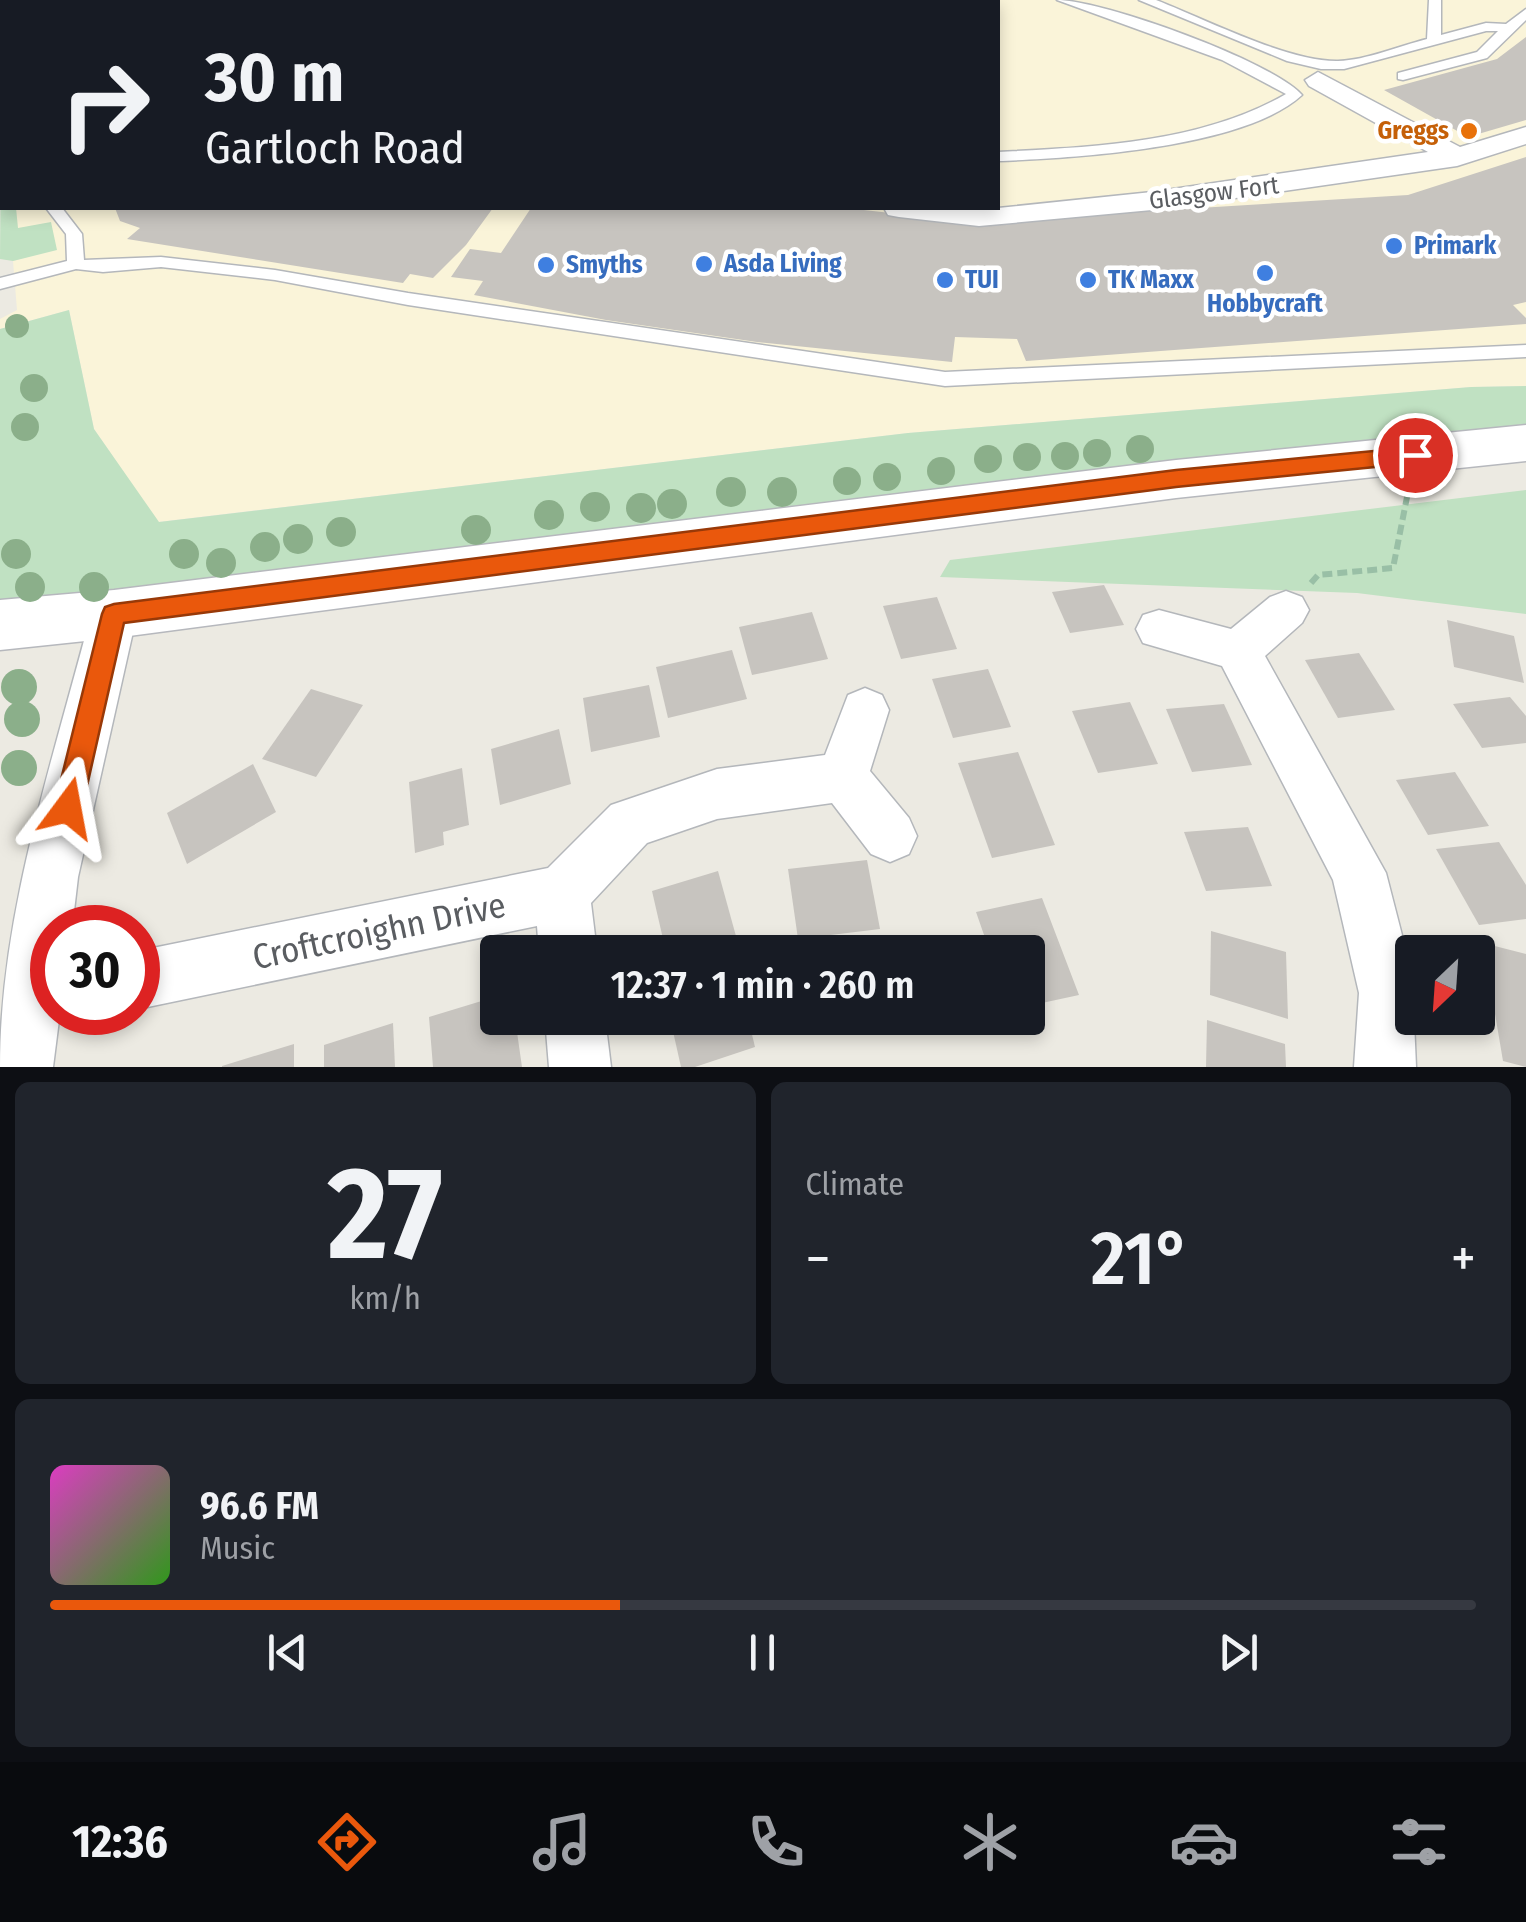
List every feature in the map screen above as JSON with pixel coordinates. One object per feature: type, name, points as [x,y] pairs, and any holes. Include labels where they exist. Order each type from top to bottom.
[{"type":"main road","points":[[0,625],[114,614],[1176,478],[1526,442]]},
{"type":"street","points":[[1318,80],[1457,156]]},
{"type":"street","name":"Glasgow Fort","points":[[916,210],[979,217],[1320,179],[1457,156],[1526,136]]},
{"type":"street","points":[[1238,651],[1286,610]]},
{"type":"street","points":[[49,905],[51,877],[114,614]]},
{"type":"street","points":[[1160,629],[1238,651],[1360,873],[1388,993],[1386,1067]]},
{"type":"street","points":[[843,777],[865,710]]},
{"type":"street","points":[[843,777],[890,836]]},
{"type":"street","points":[[566,935],[562,893],[630,823],[717,794],[843,777]]},
{"type":"street","name":"Croftcroighn Drive","points":[[160,975],[562,893]]},
{"type":"street","points":[[22,1067],[33,1035]]},
{"type":"street","points":[[577,1035],[580,1067]]},
{"type":"lane","points":[[1000,157],[1107,148],[1176,136],[1240,119],[1295,95],[1291,86],[1251,69],[1110,12],[1063,0]]},
{"type":"lane","points":[[1145,0],[1312,64],[1339,66],[1494,26],[1509,28]]},
{"type":"lane","points":[[1434,0],[1434,40]]},
{"type":"lane","points":[[1178,13],[1194,4]]},
{"type":"lane","points":[[1403,76],[1482,55],[1526,13]]},
{"type":"lane","points":[[56,210],[74,234],[76,264]]},
{"type":"lane","points":[[0,284],[76,264],[103,267],[162,262],[275,275],[427,302],[945,379],[1526,352]]},
{"type":"path","points":[[1286,610],[1318,575],[1392,568],[1415,455]]},
{"type":"shaded area","points":[[1000,0],[1526,0],[1526,386],[1471,387],[908,433],[158,522],[94,429],[69,310],[0,329],[0,319],[17,310],[13,261],[56,249],[17,229],[16,210],[1000,210]]},
{"type":"green space","points":[[0,210],[16,210],[18,228],[51,222],[57,250],[13,261],[0,259]]},
{"type":"green space","points":[[69,310],[94,429],[159,522],[908,433],[1471,387],[1526,386],[1526,424],[583,532],[0,604],[0,329]]},
{"type":"green space","points":[[1526,490],[1526,614],[1357,593],[940,577],[950,560]]},
{"type":"building","points":[[1526,37],[1526,120],[1468,137],[1384,90],[1497,59]]},
{"type":"building","points":[[1526,157],[1526,302],[1513,305],[1526,318],[1526,324],[1026,361],[1017,339],[955,337],[952,362],[757,342],[606,320],[474,295],[483,281],[451,277],[470,249],[501,253],[530,210],[864,210],[971,222],[1408,195]]},
{"type":"building","points":[[116,210],[492,210],[466,245],[433,278],[410,274],[403,283],[127,239],[140,228],[120,221]]},
{"type":"building","points":[[1104,585],[1124,625],[1070,633],[1052,592]]},
{"type":"building","points":[[937,597],[957,649],[901,659],[883,606]]},
{"type":"building","points":[[812,612],[828,659],[752,675],[739,627]]},
{"type":"building","points":[[1447,620],[1514,636],[1524,683],[1454,667]]},
{"type":"building","points":[[732,650],[747,699],[668,718],[656,667]]},
{"type":"building","points":[[1359,653],[1395,710],[1338,718],[1305,660]]},
{"type":"building","points":[[988,669],[1011,727],[953,738],[932,679]]},
{"type":"building","points":[[649,685],[660,737],[591,752],[583,698]]},
{"type":"building","points":[[311,689],[363,705],[316,777],[262,759]]},
{"type":"building","points":[[1510,697],[1526,716],[1526,743],[1482,748],[1453,704]]},
{"type":"building","points":[[1130,702],[1158,764],[1098,773],[1072,711]]},
{"type":"building","points":[[1224,704],[1252,765],[1192,772],[1166,709]]},
{"type":"building","points":[[559,729],[571,784],[500,805],[491,749]]},
{"type":"building","points":[[1018,752],[1055,845],[992,858],[958,763]]},
{"type":"building","points":[[253,764],[276,812],[187,864],[167,813]]},
{"type":"building","points":[[462,768],[469,825],[443,832],[444,845],[415,853],[409,782]]},
{"type":"building","points":[[1455,772],[1489,826],[1428,835],[1396,780]]},
{"type":"building","points":[[1248,827],[1272,886],[1206,891],[1184,832]]},
{"type":"building","points":[[1499,842],[1526,885],[1526,919],[1479,925],[1436,849]]},
{"type":"building","points":[[867,860],[880,929],[797,935],[788,869]]},
{"type":"building","points":[[718,871],[736,935],[662,935],[652,891]]},
{"type":"building","points":[[1042,898],[1079,995],[1045,1002],[1045,935],[984,935],[976,912]]},
{"type":"building","points":[[1211,931],[1286,952],[1288,1019],[1210,995]]},
{"type":"building","points":[[1495,946],[1526,954],[1526,1067],[1503,1061],[1495,1014]]},
{"type":"building","points":[[480,1001],[480,1035],[517,1035],[522,1067],[433,1067],[429,1017]]},
{"type":"building","points":[[1207,1020],[1285,1044],[1286,1067],[1206,1067]]},
{"type":"building","points":[[393,1023],[395,1067],[324,1067],[324,1045]]},
{"type":"building","points":[[674,1035],[752,1035],[755,1047],[695,1067],[681,1067]]},
{"type":"building","points":[[294,1044],[294,1067],[222,1067],[222,1066]]},
{"type":"place","name":"Greggs","points":[[1469,131]]},
{"type":"place","name":"Primark","points":[[1394,246]]},
{"type":"place","name":"Asda Living","points":[[704,264]]},
{"type":"place","name":"Smyths","points":[[546,265]]},
{"type":"place","name":"Hobbycraft","points":[[1265,273]]},
{"type":"place","name":"TUI","points":[[945,280]]},
{"type":"place","name":"TK Maxx","points":[[1088,280]]},
{"type":"route","points":[[68,808],[114,614],[1176,478],[1415,455]]}]
